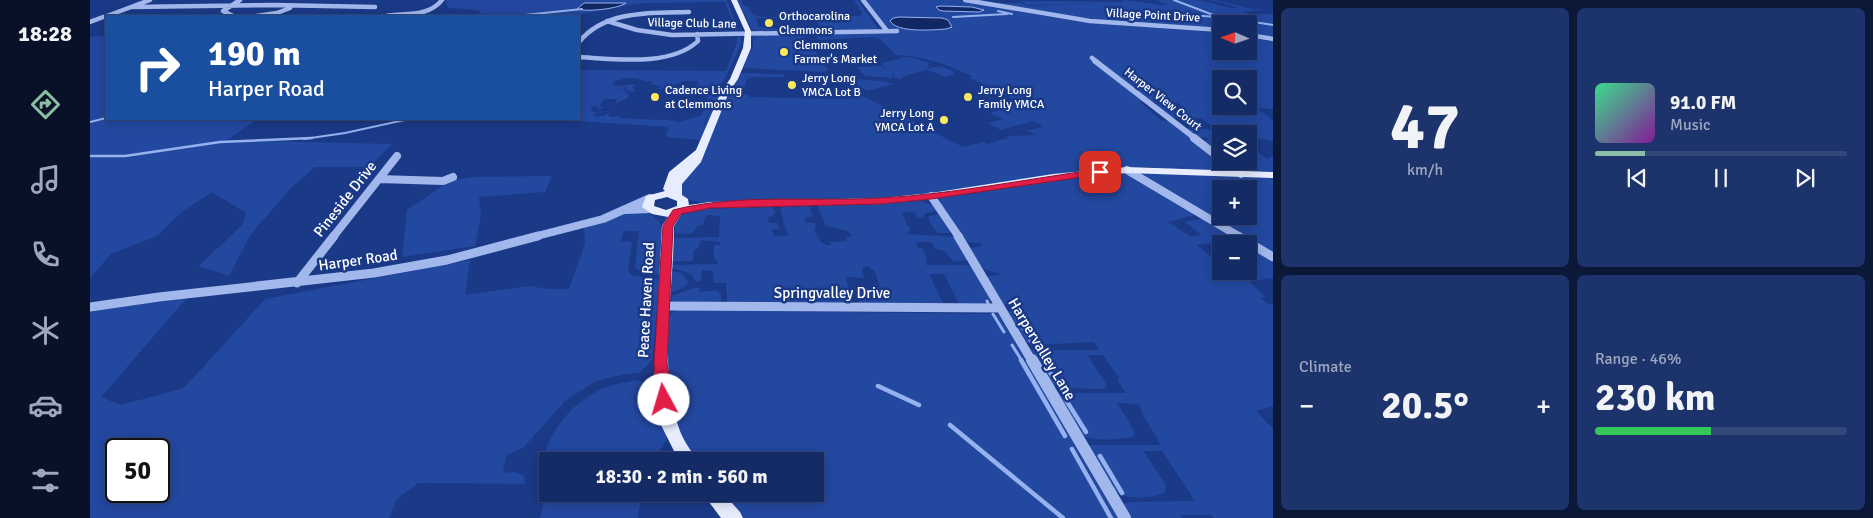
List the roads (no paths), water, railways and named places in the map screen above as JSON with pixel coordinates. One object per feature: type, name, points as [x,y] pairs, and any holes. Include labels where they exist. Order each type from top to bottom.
[{"type":"main road","points":[[729,0],[745,34]]},
{"type":"main road","points":[[734,0],[745,34]]},
{"type":"main road","name":"Peace Haven Road","points":[[683,452],[670,429],[664,400],[660,362],[668,226],[680,205],[677,184],[694,165],[726,92],[742,49],[745,34]]},
{"type":"main road","points":[[654,204],[669,188],[673,174],[702,147]]},
{"type":"main road","points":[[654,204],[710,205],[881,201],[931,196],[1054,177],[1127,170],[1273,175]]},
{"type":"main road","points":[[654,204],[666,214],[680,205]]},
{"type":"main road","name":"Peace Haven Road","points":[[654,204],[668,226]]},
{"type":"main road","points":[[719,502],[733,518]]},
{"type":"street","points":[[109,15],[150,0]]},
{"type":"street","points":[[161,7],[181,0]]},
{"type":"street","points":[[197,7],[209,0]]},
{"type":"street","points":[[228,15],[224,14],[223,11],[240,0]]},
{"type":"street","points":[[263,15],[277,13],[306,0]]},
{"type":"street","points":[[327,6],[338,0]]},
{"type":"street","points":[[353,7],[364,0]]},
{"type":"street","points":[[393,15],[430,10],[438,7],[442,0]]},
{"type":"street","points":[[863,0],[886,31]]},
{"type":"street","name":"Village Point Drive","points":[[965,0],[1081,20],[1212,29]]},
{"type":"street","points":[[132,7],[375,7]]},
{"type":"street","points":[[580,41],[591,28],[607,21],[645,14],[689,12]]},
{"type":"street","points":[[90,22],[105,16]]},
{"type":"street","name":"Village Club Lane","points":[[607,21],[646,32],[697,34],[897,31]]},
{"type":"street","points":[[580,57],[648,58],[674,54],[695,45],[698,40],[697,34]]},
{"type":"street","points":[[1258,36],[1273,39]]},
{"type":"street","name":"Harper View Court","points":[[1092,58],[1212,151]]},
{"type":"street","name":"Pineside Drive","points":[[297,283],[397,156]]},
{"type":"street","points":[[1127,170],[1273,257]]},
{"type":"street","points":[[1236,170],[1241,174]]},
{"type":"street","points":[[380,179],[443,181],[453,177]]},
{"type":"street","name":"Harpervalley Lane","points":[[931,196],[950,222],[1125,518]]},
{"type":"street","name":"Harper Road","points":[[90,307],[159,297],[374,273],[447,260],[569,229],[623,210],[654,204]]},
{"type":"street","name":"Springvalley Drive","points":[[663,306],[1000,308]]},
{"type":"waterway","points":[[1174,0],[1213,15]]},
{"type":"waterway","points":[[525,15],[582,9]]},
{"type":"waterway","points":[[998,11],[1012,14]]},
{"type":"waterway","points":[[953,17],[1007,14]]},
{"type":"waterway","points":[[1171,14],[1219,17],[1273,25]]},
{"type":"waterway","points":[[90,122],[105,118]]},
{"type":"waterway","points":[[310,138],[345,133],[404,120]]},
{"type":"waterway","points":[[90,156],[125,156],[220,142],[310,138]]},
{"type":"waterway","points":[[304,139],[310,138]]},
{"type":"waterway","points":[[1013,312],[1031,342]]},
{"type":"waterway","points":[[993,314],[1004,332]]},
{"type":"waterway","points":[[1012,345],[1022,361]]},
{"type":"waterway","points":[[1037,351],[1043,361]]},
{"type":"waterway","points":[[1021,360],[1065,436]]},
{"type":"waterway","points":[[1043,360],[1056,382]]},
{"type":"waterway","points":[[878,386],[919,405]]},
{"type":"waterway","points":[[1066,400],[1086,432]]},
{"type":"waterway","points":[[950,425],[1063,518]]},
{"type":"waterway","points":[[1072,449],[1111,518]]},
{"type":"waterway","points":[[1100,456],[1122,493]]},
{"type":"place","name":"Orthocarolina Clemmons","points":[[769,23]]},
{"type":"place","name":"Clemmons Farmer's Market","points":[[784,52]]},
{"type":"place","name":"Jerry Long YMCA Lot B","points":[[792,85]]},
{"type":"place","name":"Cadence Living at Clemmons","points":[[655,97]]},
{"type":"place","name":"Jerry Long Family YMCA","points":[[968,97]]},
{"type":"place","name":"Jerry Long YMCA Lot A","points":[[944,120]]}]
